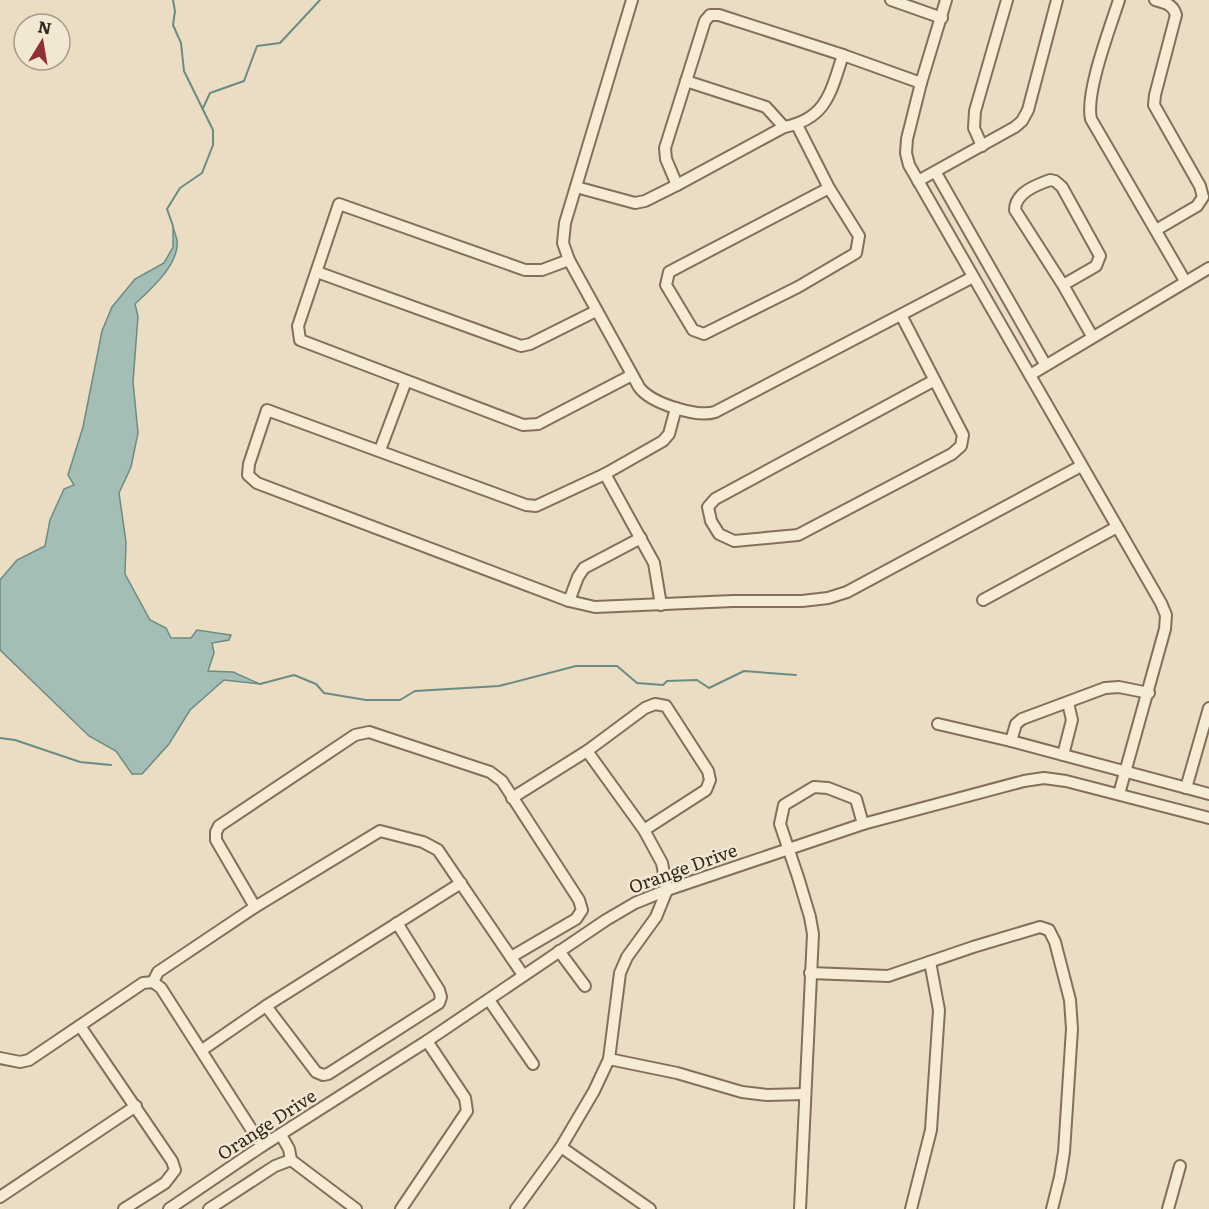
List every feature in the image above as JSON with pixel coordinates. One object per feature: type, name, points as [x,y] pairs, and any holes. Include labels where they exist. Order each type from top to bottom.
[{"type":"street","points":[[632,0],[563,231],[563,243],[569,260],[596,311],[645,395],[698,414],[715,412],[973,277]]},
{"type":"street","points":[[891,0],[942,18]]},
{"type":"street","points":[[946,0],[921,83],[906,146],[909,165],[1166,615],[1165,629],[1149,693],[1119,794]]},
{"type":"street","points":[[982,146],[974,128],[975,111],[1007,0]]},
{"type":"street","points":[[918,182],[1015,127],[1026,115],[1057,0]]},
{"type":"street","points":[[1119,0],[1091,94],[1088,110],[1090,119],[1185,281]]},
{"type":"street","points":[[1155,0],[1168,3],[1175,10],[1176,15],[1154,105],[1200,186],[1203,197],[1197,206],[1156,230]]},
{"type":"street","points":[[677,185],[666,159],[665,148],[705,21],[714,14],[843,55],[921,83]]},
{"type":"street","points":[[576,187],[635,203],[645,201],[784,127],[797,125],[823,107],[843,55]]},
{"type":"street","points":[[686,81],[766,107],[784,127]]},
{"type":"street","points":[[797,125],[829,188],[858,236],[856,253],[798,287],[704,334],[693,330],[666,285],[669,272],[829,188]]},
{"type":"street","points":[[936,173],[1045,364]]},
{"type":"street","points":[[1063,285],[1096,266],[1100,256],[1062,187],[1050,180],[1020,195],[1015,202],[1015,210],[1063,285],[1092,336]]},
{"type":"street","points":[[569,260],[542,270],[525,270],[339,204],[298,326],[300,340],[523,425],[538,424],[632,375]]},
{"type":"street","points":[[1030,375],[1209,268]]},
{"type":"street","points":[[317,272],[521,346],[530,344],[596,311]]},
{"type":"street","points":[[900,315],[963,435],[961,446],[952,454],[798,535],[734,541],[719,534],[711,521],[708,507],[715,499],[933,381]]},
{"type":"street","points":[[380,450],[406,381]]},
{"type":"street","points":[[676,408],[666,438],[605,474],[541,505],[532,506],[267,410],[249,464],[248,475],[258,483],[569,601],[595,608],[802,601],[839,595],[1081,466]]},
{"type":"street","points":[[605,474],[655,566],[661,606]]},
{"type":"street","points":[[983,600],[1117,527]]},
{"type":"street","points":[[569,601],[584,568],[641,538]]},
{"type":"street","points":[[1011,741],[1016,724],[1022,719],[1110,687],[1149,693]]},
{"type":"street","points":[[1063,755],[1072,720],[1068,703]]},
{"type":"street","points":[[512,798],[587,751],[645,708],[655,704],[666,706],[708,771],[710,780],[706,790],[644,830]]},
{"type":"street","points":[[1186,788],[1206,733],[1209,708]]},
{"type":"street","points":[[938,724],[1209,794]]},
{"type":"street","points":[[255,907],[216,840],[219,826],[355,735],[369,732],[490,772],[502,781],[579,900],[582,910],[576,919],[512,957]]},
{"type":"street","points":[[516,1209],[561,1147],[594,1091],[609,1059],[620,973],[627,957],[656,917],[667,890],[662,863],[644,830],[587,751]]},
{"type":"street","name":"Orange Drive","points":[[169,1209],[262,1146],[489,1000],[621,910],[667,890],[862,824],[1024,781],[1044,778],[1066,781],[1209,818]]},
{"type":"street","points":[[800,1209],[813,934],[810,917],[780,824],[784,805],[814,788],[828,788],[856,799],[862,824]]},
{"type":"street","points":[[153,982],[158,972],[255,907],[380,831],[423,842],[438,850],[523,975]]},
{"type":"street","points":[[202,1050],[266,1006],[461,883]]},
{"type":"street","points":[[266,1006],[316,1072],[323,1075],[328,1074],[439,1003],[441,997],[439,990],[397,923]]},
{"type":"street","points":[[810,973],[882,977],[1040,927],[1048,930],[1055,942],[1070,1000],[1072,1029],[1064,1152],[1052,1209]]},
{"type":"street","points":[[559,951],[585,986]]},
{"type":"street","points":[[911,1209],[931,1130],[939,1010],[930,962]]},
{"type":"street","points":[[0,1058],[20,1062],[29,1060],[143,983],[153,982],[161,988],[262,1146]]},
{"type":"street","points":[[489,1000],[533,1064]]},
{"type":"street","points":[[80,1026],[136,1106],[172,1161],[175,1170],[165,1183],[124,1209]]},
{"type":"street","points":[[401,1209],[467,1111],[465,1098],[427,1041]]},
{"type":"street","points":[[609,1059],[676,1073],[742,1092],[767,1095],[806,1094]]},
{"type":"street","points":[[0,1197],[136,1106]]},
{"type":"street","points":[[281,1135],[289,1149],[291,1160],[356,1209]]},
{"type":"street","points":[[561,1147],[650,1209]]},
{"type":"street","points":[[209,1209],[275,1166],[291,1160]]},
{"type":"street","points":[[1168,1209],[1180,1166]]},
{"type":"water","points":[[173,226],[177,240],[174,258],[163,276],[135,304],[138,316],[133,382],[138,433],[131,467],[119,493],[126,542],[125,574],[150,620],[166,628],[171,638],[191,638],[197,630],[231,635],[229,640],[212,643],[214,653],[208,671],[233,672],[260,684],[224,680],[190,710],[169,744],[142,774],[132,774],[116,751],[89,736],[0,650],[0,580],[17,560],[45,546],[50,520],[64,489],[74,485],[68,475],[83,427],[102,331],[112,307],[135,279],[164,263],[173,247]]},
{"type":"waterway","points":[[173,0],[175,11],[173,25],[181,43],[184,71],[213,130],[213,145],[202,173],[180,188],[167,209],[173,226]]},
{"type":"waterway","points":[[203,108],[210,93],[244,81],[257,46],[280,43],[320,0]]},
{"type":"waterway","points":[[260,684],[294,675],[316,684],[324,693],[366,700],[400,700],[415,691],[499,686],[576,666],[617,666],[637,683],[663,685],[667,681],[697,680],[709,688],[744,671],[796,675]]},
{"type":"waterway","points":[[0,738],[15,740],[80,762],[111,765]]}]
